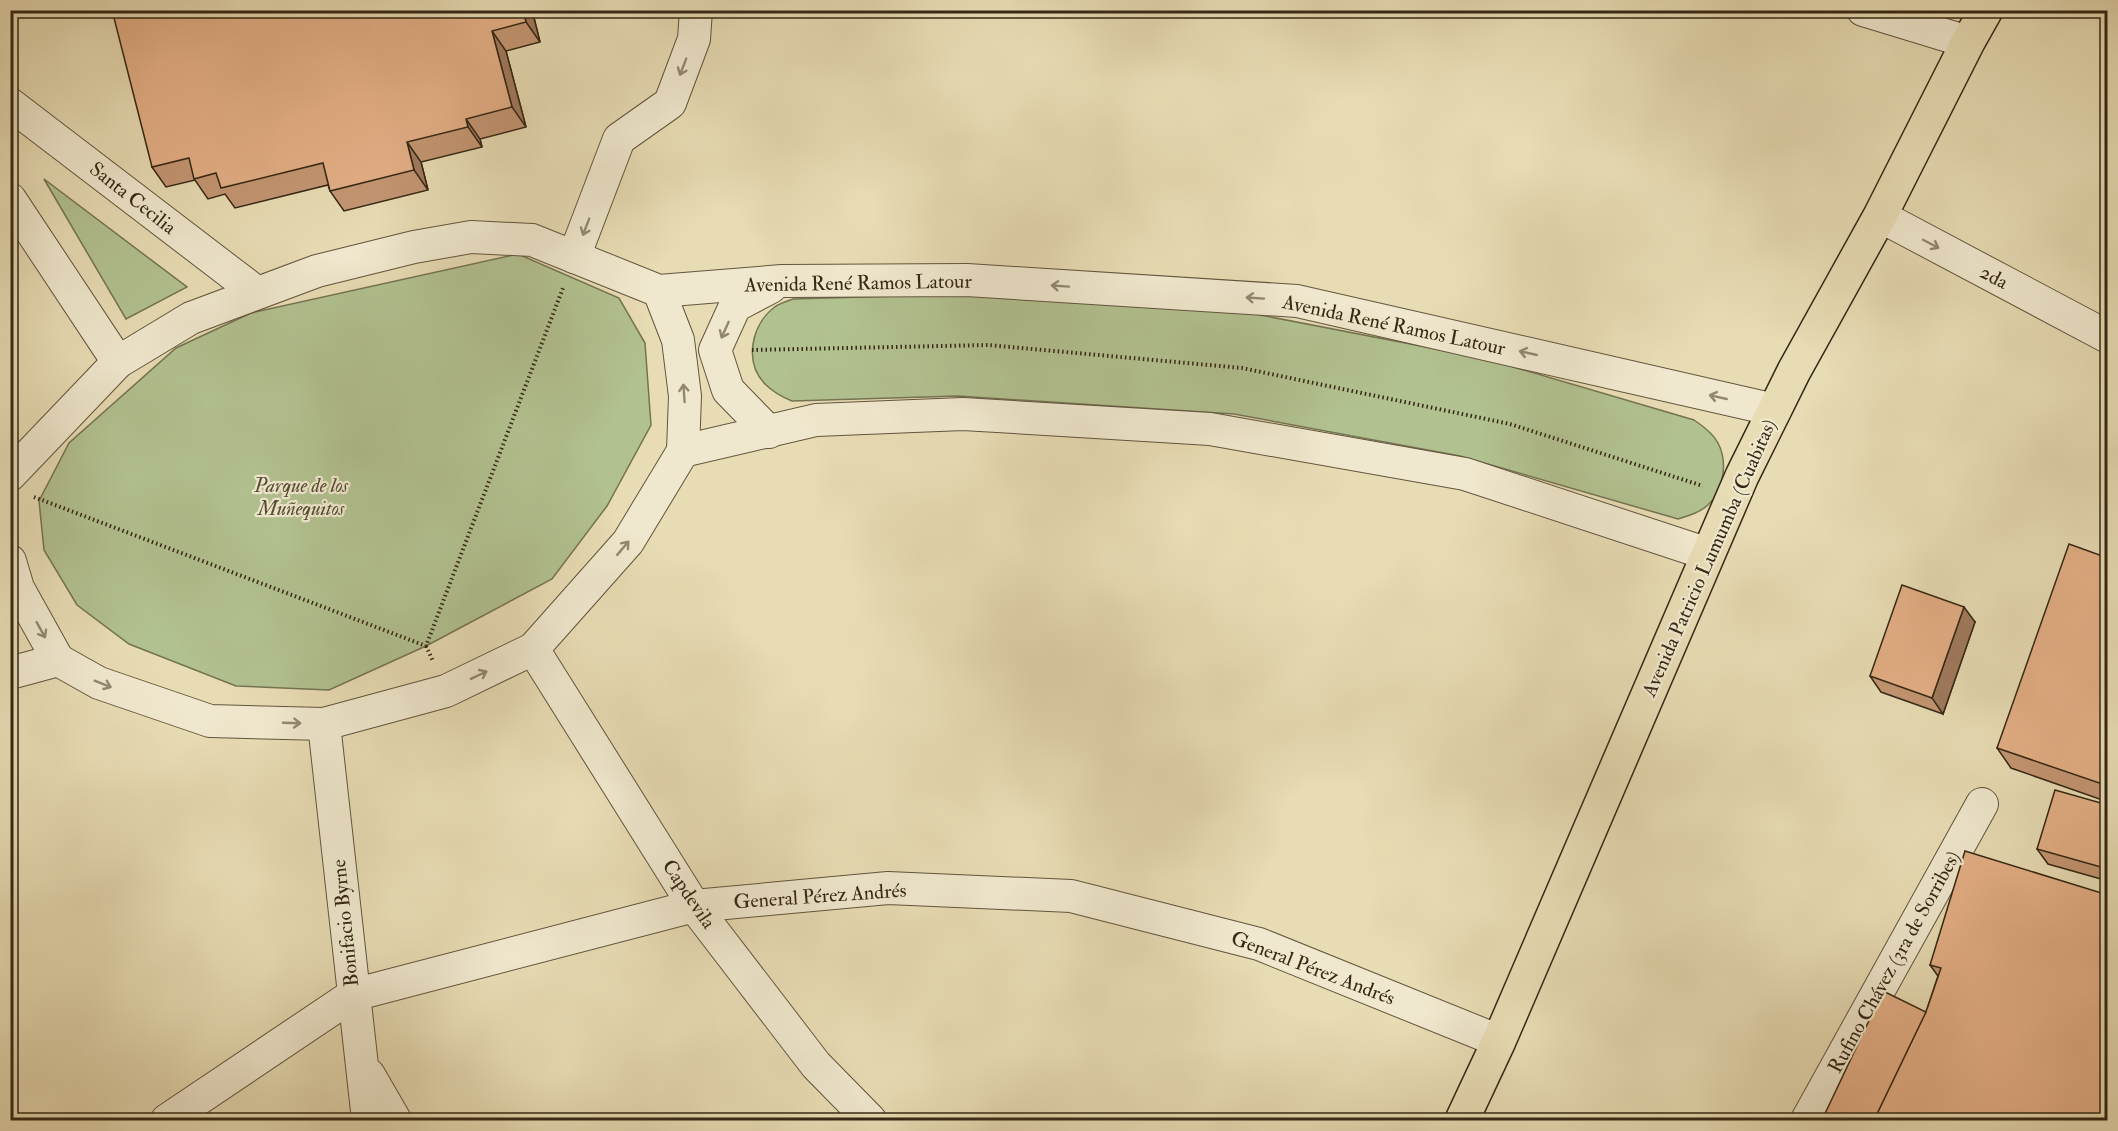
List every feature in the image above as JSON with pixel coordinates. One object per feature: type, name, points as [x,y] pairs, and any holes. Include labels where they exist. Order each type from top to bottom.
[{"type":"main road","name":"Avenida Patricio Lumumba (Cuabitas)","points":[[1462,1120],[1499,1041],[1742,476],[1794,371],[1880,216],[1986,10]]},
{"type":"street","points":[[574,257],[619,139],[670,103],[694,39],[696,10]]},
{"type":"street","points":[[1863,10],[1968,42]]},
{"type":"street","name":"Santa Cecilia","points":[[10,104],[256,292]]},
{"type":"street","points":[[10,200],[118,362]]},
{"type":"street","name":"2da","points":[[1880,216],[2108,337]]},
{"type":"street","name":"Avenida René Ramos Latour","points":[[10,476],[118,362],[191,318],[316,271],[414,247],[471,237],[532,240],[659,291],[782,281],[967,280],[1297,301],[1775,410]]},
{"type":"street","points":[[769,432],[728,390],[715,350],[735,306],[782,281]]},
{"type":"street","points":[[10,561],[18,588],[58,660],[99,683],[210,721],[324,724],[446,691],[533,649],[628,542],[683,451],[685,396],[678,340],[659,291]]},
{"type":"street","points":[[683,451],[816,420],[963,414],[1210,429],[1465,474],[1708,554]]},
{"type":"street","name":"Capdevila","points":[[533,649],[694,906],[816,1065],[870,1120]]},
{"type":"street","points":[[10,673],[58,660]]},
{"type":"street","name":"Bonifacio Byrne","points":[[324,724],[368,1120]]},
{"type":"street","name":"Rufino Chávez (3ra de Sorribes)","points":[[1807,1120],[1982,804]]},
{"type":"street","name":"General Pérez Andrés","points":[[167,1120],[353,995],[694,906],[888,888],[1071,896],[1259,944],[1499,1041]]},
{"type":"street","points":[[363,1064],[394,1120]]},
{"type":"path","points":[[33,497],[426,646],[574,257]]},
{"type":"path","points":[[752,350],[988,345],[1242,368],[1510,424],[1707,488]]},
{"type":"green space","points":[[44,179],[187,287],[126,319]]},
{"type":"green space","name":"Parque de los Muñequitos","points":[[518,254],[619,298],[645,343],[651,425],[607,506],[552,579],[426,646],[329,690],[236,686],[129,644],[77,605],[44,550],[39,501],[69,443],[176,348],[251,313]]},
{"type":"green space","points":[[966,294],[1250,313],[1483,358],[1694,420],[1711,433],[1718,443],[1723,459],[1721,484],[1708,505],[1678,519],[1460,456],[1234,414],[958,396],[792,401],[765,384],[754,364],[753,343],[761,322],[776,306],[793,299]]},
{"type":"building","points":[[112,10],[523,10],[526,22],[492,31],[512,107],[466,119],[468,127],[407,142],[414,170],[330,191],[323,163],[221,188],[216,173],[194,179],[189,158],[152,167]]},
{"type":"building","points":[[2069,544],[2108,558],[2108,786],[1997,748]]},
{"type":"building","points":[[1902,585],[1964,607],[1932,698],[1870,676]]},
{"type":"building","points":[[2055,790],[2108,805],[2108,869],[2037,849]]},
{"type":"building","points":[[1965,851],[2108,895],[2108,1120],[1874,1120],[1927,1009],[1941,968],[1930,965]]},
{"type":"building","points":[[1883,991],[1926,1012],[1874,1120],[1822,1120]]}]
